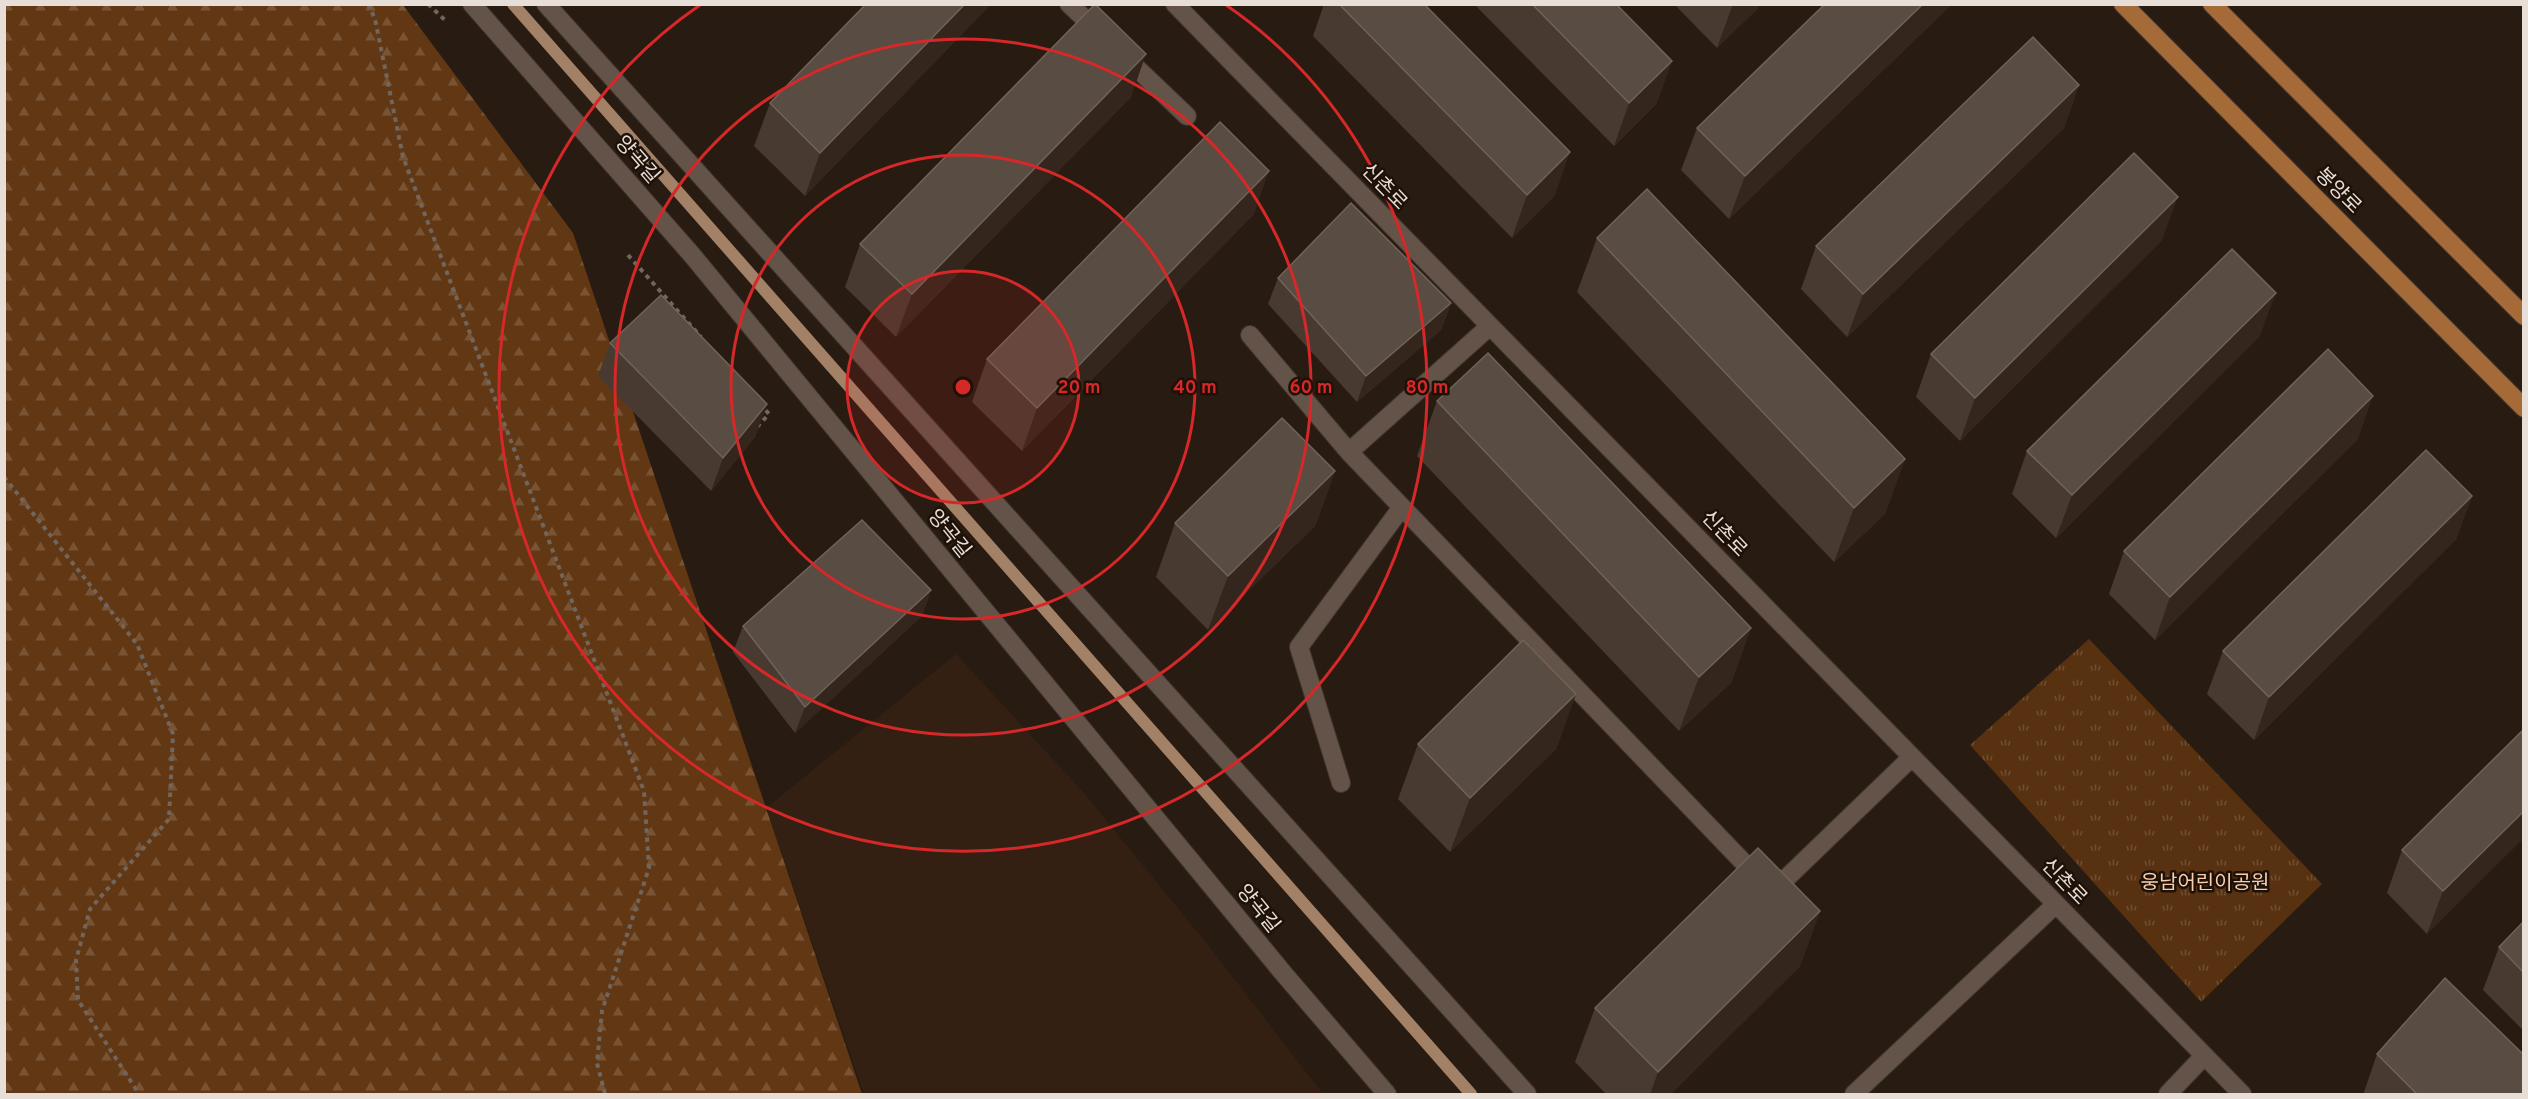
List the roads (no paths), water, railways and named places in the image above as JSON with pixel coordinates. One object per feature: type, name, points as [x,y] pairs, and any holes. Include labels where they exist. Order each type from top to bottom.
[{"type":"main road","name":"봉양로","points":[[2123,4],[2523,408]]},
{"type":"main road","name":"봉양로","points":[[2212,4],[2523,316]]},
{"type":"street","name":"양곡길","points":[[472,4],[692,255],[1269,956],[1387,1095]]},
{"type":"street","points":[[546,4],[1527,1095]]},
{"type":"street","points":[[1069,4],[1187,116]]},
{"type":"street","name":"신촌로","points":[[1175,4],[2242,1095]]},
{"type":"street","points":[[1349,452],[1490,326]]},
{"type":"street","points":[[1250,335],[1349,452],[1772,892],[1912,757]]},
{"type":"street","points":[[1341,783],[1299,647],[1402,507]]},
{"type":"street","points":[[1854,1095],[2056,904]]},
{"type":"street","points":[[2168,1095],[2204,1056]]},
{"type":"waterway","points":[[513,4],[1471,1094]]},
{"type":"park label","name":"웅남어린이공원","points":[[2205,882]]}]
